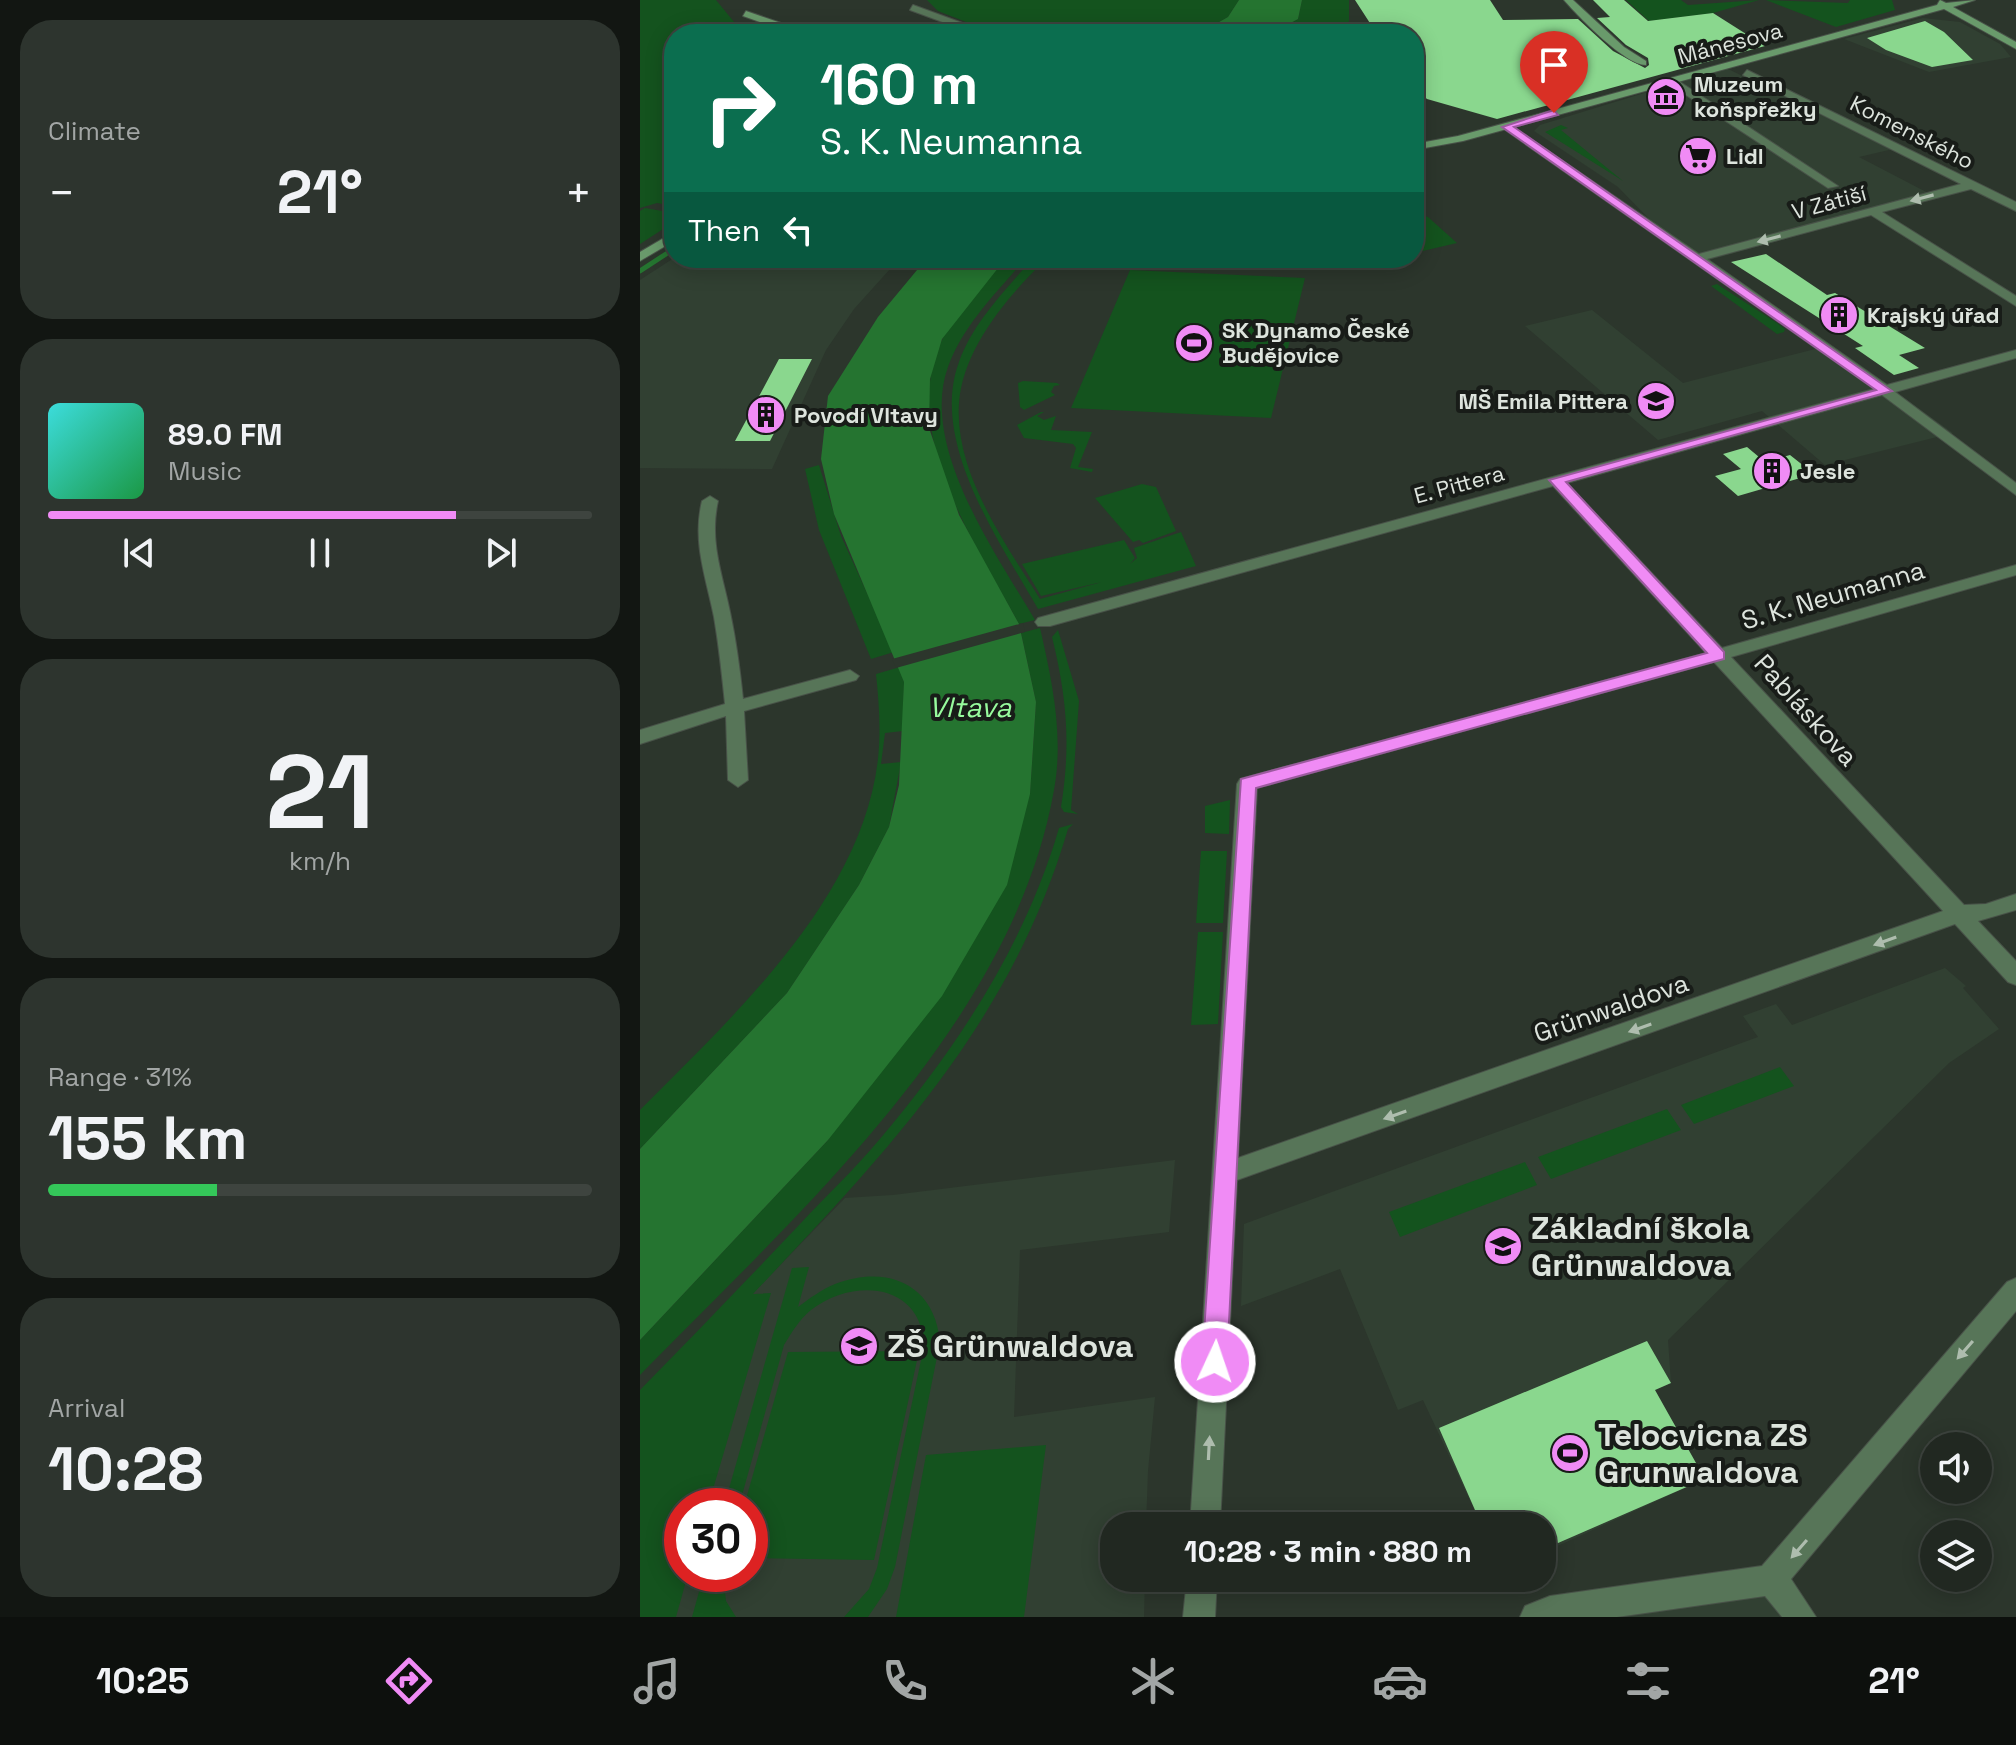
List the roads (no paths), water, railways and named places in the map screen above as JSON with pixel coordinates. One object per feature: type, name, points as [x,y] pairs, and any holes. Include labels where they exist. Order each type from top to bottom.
[{"type":"main road","points":[[1568,0],[1621,49],[1670,80]]},
{"type":"main road","points":[[1933,0],[2016,46]]},
{"type":"main road","name":"Mánesova","points":[[1424,145],[1506,127],[1901,16],[1971,0]]},
{"type":"main road","points":[[1985,0],[1977,8],[1985,28]]},
{"type":"main road","points":[[1901,16],[1912,8],[1914,2]]},
{"type":"main road","points":[[756,24],[744,10],[781,24]]},
{"type":"main road","points":[[1901,16],[1948,17],[1985,28]]},
{"type":"main road","points":[[640,257],[664,242]]},
{"type":"street","points":[[914,4],[928,6],[964,24]]},
{"type":"street","name":"Komenského","points":[[1747,73],[2016,207]]},
{"type":"street","points":[[1670,80],[1832,186]]},
{"type":"street","points":[[1506,127],[1886,391],[2016,490]]},
{"type":"street","name":"V Zátiší","points":[[1697,258],[1972,185]]},
{"type":"street","points":[[1872,211],[2016,302]]},
{"type":"street","name":"E. Pittera","points":[[1044,622],[2016,354]]},
{"type":"street","name":"Pabláskova","points":[[1556,480],[2016,976]]},
{"type":"street","points":[[710,501],[704,519],[703,540],[723,618],[735,707],[738,780]]},
{"type":"street","name":"S. K. Neumanna","points":[[1226,1172],[1247,784],[2016,570]]},
{"type":"street","points":[[640,737],[850,676]]},
{"type":"street","name":"Grünwaldova","points":[[1226,1172],[1959,914],[1986,912],[2016,902]]},
{"type":"street","points":[[1206,1512],[1226,1172]]},
{"type":"street","points":[[1536,1617],[1550,1611],[1770,1580],[2016,1291]]},
{"type":"street","points":[[1770,1580],[1784,1593],[1800,1617]]},
{"type":"street","points":[[1199,1617],[1201,1592]]},
{"type":"water","points":[[1239,0],[1302,0],[1298,19],[1289,24],[1216,24],[1228,17]]},
{"type":"water","name":"Vltava","points":[[919,268],[998,268],[942,339],[930,379],[929,428],[959,515],[1019,624],[1036,702],[1030,794],[1007,885],[942,996],[828,1140],[640,1340],[640,1149],[787,993],[859,885],[889,827],[899,785],[904,682],[834,514],[821,459],[828,396],[878,317]]},
{"type":"waterway","points":[[640,271],[664,255]]},
{"type":"place","name":"Muzeum koňspřežky","points":[[1666,97]]},
{"type":"place","name":"Lidl","points":[[1698,156]]},
{"type":"place","name":"Krajský úřad","points":[[1839,315]]},
{"type":"place","name":"SK Dynamo České Budějovice","points":[[1194,343]]},
{"type":"place","name":"MŠ Emila Pittera","points":[[1656,401]]},
{"type":"place","name":"Povodí Vltavy","points":[[766,415]]},
{"type":"place","name":"Jesle","points":[[1772,471]]},
{"type":"place","name":"Základní škola Grünwaldova","points":[[1503,1246]]},
{"type":"place","name":"ZŠ Grünwaldova","points":[[859,1346]]},
{"type":"place","name":"Telocvicna ZS Grunwaldova","points":[[1570,1453]]}]
